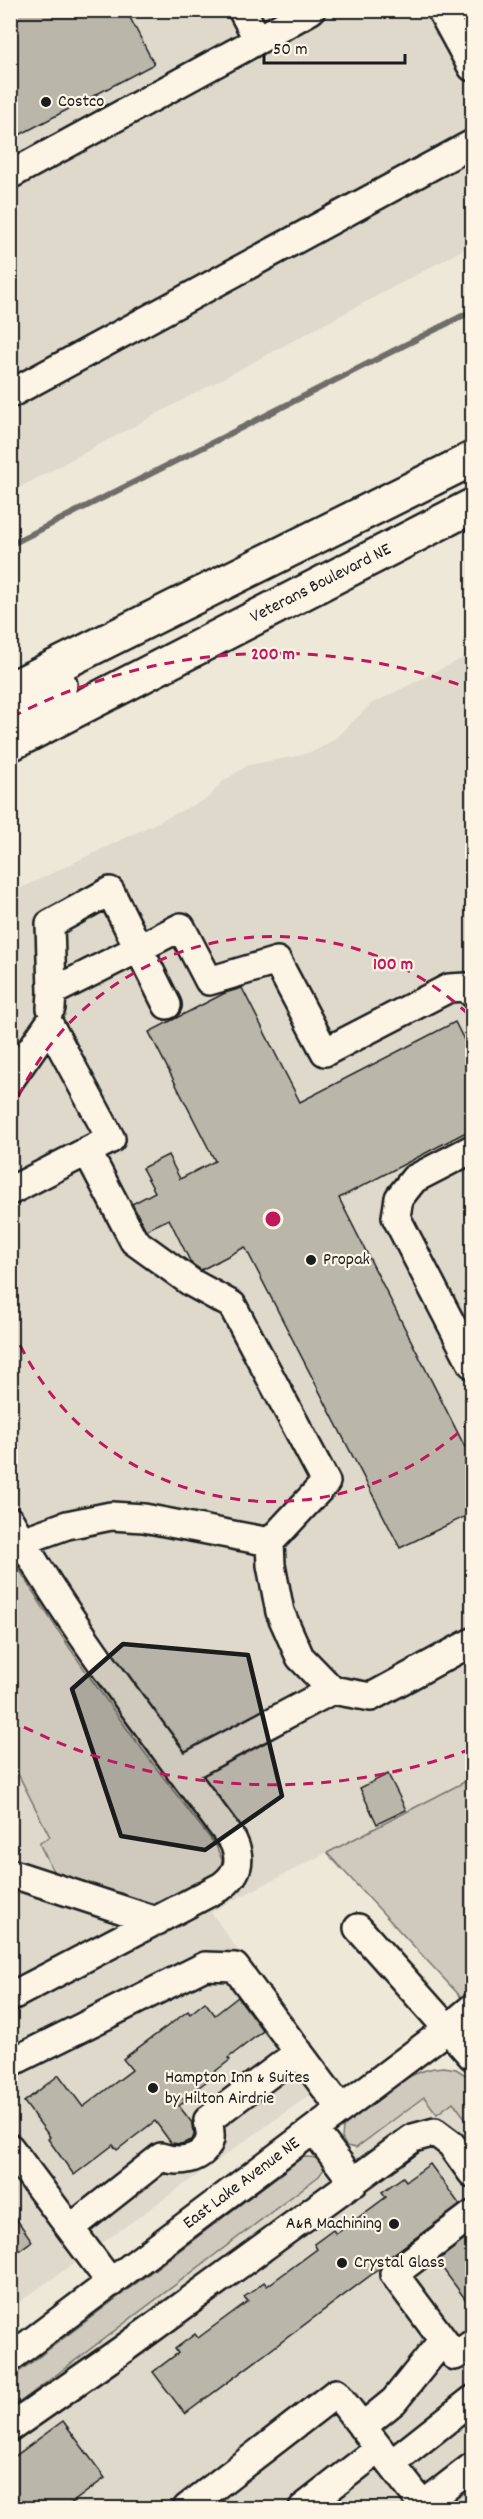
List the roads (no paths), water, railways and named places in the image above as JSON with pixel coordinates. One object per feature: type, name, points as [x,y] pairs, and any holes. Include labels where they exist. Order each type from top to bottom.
[{"type":"main road","points":[[10,689],[472,459]]},
{"type":"main road","name":"Veterans Boulevard NE","points":[[10,744],[472,506]]},
{"type":"main road","points":[[10,717],[183,602]]},
{"type":"street","points":[[242,10],[258,40]]},
{"type":"street","points":[[10,175],[311,10]]},
{"type":"street","points":[[441,10],[472,66]]},
{"type":"street","points":[[10,394],[472,144]]},
{"type":"street","points":[[10,1080],[49,1024],[52,992],[50,924],[110,891],[167,1005]]},
{"type":"street","points":[[52,992],[181,927],[209,981],[277,961],[325,1052],[449,988],[466,987],[472,993]]},
{"type":"street","points":[[10,1191],[111,1138],[49,1024]]},
{"type":"street","points":[[472,1149],[414,1179],[399,1198],[396,1217],[472,1364]]},
{"type":"street","points":[[87,1151],[134,1241],[192,1283],[232,1305],[326,1482],[270,1542],[271,1565],[280,1612],[300,1657],[332,1690],[371,1697],[472,1642]]},
{"type":"street","points":[[10,1997],[222,1886],[233,1878],[239,1860],[233,1841],[88,1646],[16,1531],[67,1525],[111,1516],[144,1518],[270,1542]]},
{"type":"street","points":[[180,1771],[332,1690]]},
{"type":"street","points":[[10,1873],[157,1921]]},
{"type":"street","points":[[358,1928],[446,2030],[472,2056]]},
{"type":"street","points":[[10,2064],[205,1966],[235,1967],[341,2109]]},
{"type":"street","name":"East Lake Avenue NE","points":[[10,2358],[446,2030],[472,2008]]},
{"type":"street","points":[[71,2228],[161,2157],[174,2162],[191,2158],[206,2148],[211,2137],[208,2120],[299,2052]]},
{"type":"street","points":[[314,2130],[354,2183]]},
{"type":"street","points":[[10,2428],[354,2183],[413,2138],[435,2132],[451,2144],[472,2173]]},
{"type":"street","points":[[10,2148],[111,2283]]},
{"type":"street","points":[[472,2215],[394,2274],[455,2356],[472,2344]]},
{"type":"street","points":[[362,2427],[394,2402],[443,2340]]},
{"type":"street","points":[[186,2508],[336,2393],[421,2507],[472,2467]]},
{"type":"street","points":[[303,2508],[472,2400]]},
{"type":"waterway","points":[[10,545],[472,311]]},
{"type":"place","name":"Costco","points":[[46,102]]},
{"type":"place","name":"Propak","points":[[311,1260]]},
{"type":"place","name":"Hampton Inn & Suites by Hilton Airdrie","points":[[153,2088]]},
{"type":"place","name":"A&R Machining","points":[[394,2224]]},
{"type":"place","name":"Crystal Glass","points":[[342,2263]]}]
